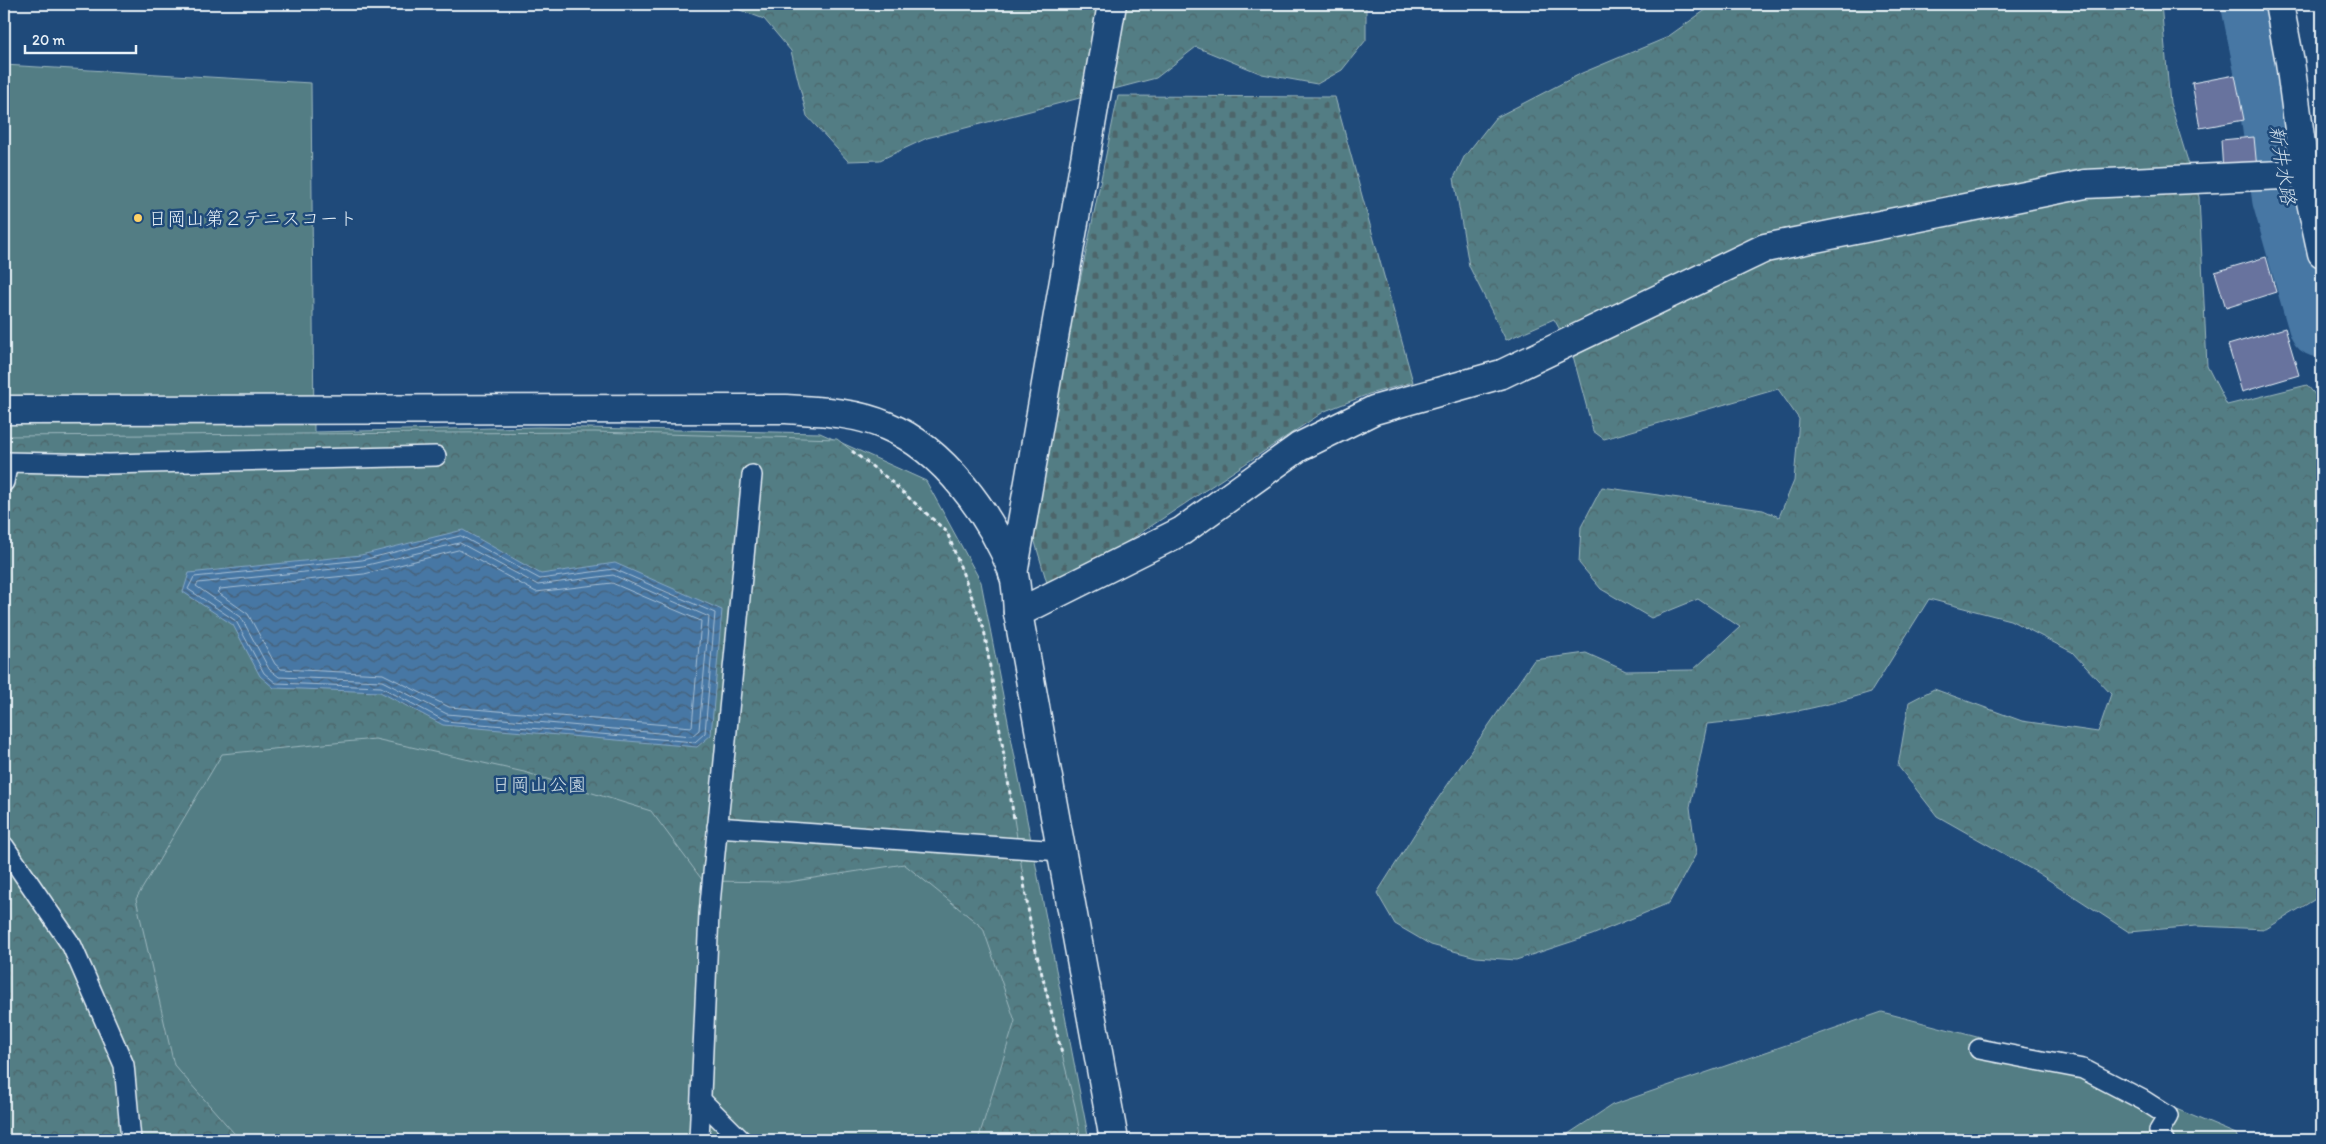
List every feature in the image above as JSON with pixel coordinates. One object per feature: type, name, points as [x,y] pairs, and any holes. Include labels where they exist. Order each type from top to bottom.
[{"type":"street","points":[[1112,4],[1014,574],[1018,613],[1114,1140]]},
{"type":"street","points":[[2279,4],[2314,172],[2322,253]]},
{"type":"street","points":[[1018,613],[1182,531],[1299,447],[1374,410],[1502,374],[1765,248],[2085,184],[2314,172]]},
{"type":"street","points":[[4,410],[786,409],[836,412],[886,426],[921,446],[943,466],[964,490],[992,529],[1014,574]]},
{"type":"lane","points":[[4,482],[6,462],[109,464],[436,456]]},
{"type":"lane","points":[[699,1140],[709,914],[752,475]]},
{"type":"lane","points":[[717,827],[1062,851]]},
{"type":"lane","points":[[4,846],[72,946],[124,1065],[131,1140]]},
{"type":"lane","points":[[1979,1049],[2083,1069],[2143,1100],[2168,1116],[2159,1131],[2164,1140]]},
{"type":"lane","points":[[702,1101],[741,1140]]},
{"type":"path","points":[[845,445],[887,478],[947,532],[984,629],[1014,823]]},
{"type":"path","points":[[1022,872],[1033,940],[1063,1060]]},
{"type":"green space","points":[[724,4],[1366,4],[1366,40],[1342,70],[1317,84],[1262,74],[1196,47],[1156,78],[927,138],[880,160],[848,161],[807,116],[791,51],[764,19]]},
{"type":"green space","points":[[1714,4],[2161,4],[2170,103],[2199,197],[2207,366],[2227,405],[2307,385],[2322,403],[2322,895],[2266,929],[2196,926],[2129,932],[2038,873],[1937,816],[1898,766],[1909,702],[1934,689],[2022,721],[2098,732],[2111,694],[2072,652],[2010,620],[1929,599],[1871,692],[1790,712],[1707,724],[1690,807],[1696,854],[1669,903],[1592,935],[1516,960],[1476,957],[1431,945],[1395,924],[1377,893],[1426,816],[1534,660],[1586,653],[1626,671],[1693,670],[1740,627],[1698,599],[1651,618],[1601,589],[1579,563],[1581,527],[1602,487],[1763,510],[1779,517],[1794,481],[1799,419],[1778,389],[1604,439],[1593,431],[1572,352],[1554,319],[1506,340],[1469,266],[1454,178],[1464,157],[1495,118],[1582,73],[1666,38]]},
{"type":"green space","name":"日岡山公園","points":[[4,65],[311,83],[314,432],[539,427],[820,433],[926,481],[981,582],[1089,1140],[4,1140]]},
{"type":"green space","points":[[1118,96],[1335,97],[1413,382],[1369,394],[1325,411],[1121,546],[1047,583],[1030,525]]},
{"type":"green space","points":[[595,432],[837,439],[887,478],[947,532],[984,629],[1033,939],[1075,1106],[1081,1140],[978,1140],[1015,1021],[983,928],[904,864],[788,882],[703,881],[651,811],[524,772],[375,739],[222,754],[136,899],[174,1065],[240,1140],[4,1140],[4,436]]},
{"type":"green space","points":[[1882,1012],[2049,1056],[2236,1134],[2238,1140],[1559,1140],[1612,1105]]},
{"type":"water","points":[[463,530],[541,574],[615,563],[722,610],[711,735],[697,747],[443,725],[380,692],[274,688],[260,676],[233,625],[183,592],[189,573],[361,555]]},
{"type":"building","points":[[2235,75],[2244,120],[2200,128],[2192,83]]},
{"type":"building","points":[[2254,137],[2257,169],[2223,172],[2221,140]]},
{"type":"building","points":[[2266,257],[2276,292],[2226,308],[2215,272]]},
{"type":"building","points":[[2285,328],[2299,375],[2242,392],[2228,345]]},
{"type":"waterway","name":"新井水路","points":[[2255,4],[2269,74],[2286,198],[2322,324]]},
{"type":"place","name":"日岡山第２テニスコート","points":[[138,218]]}]
